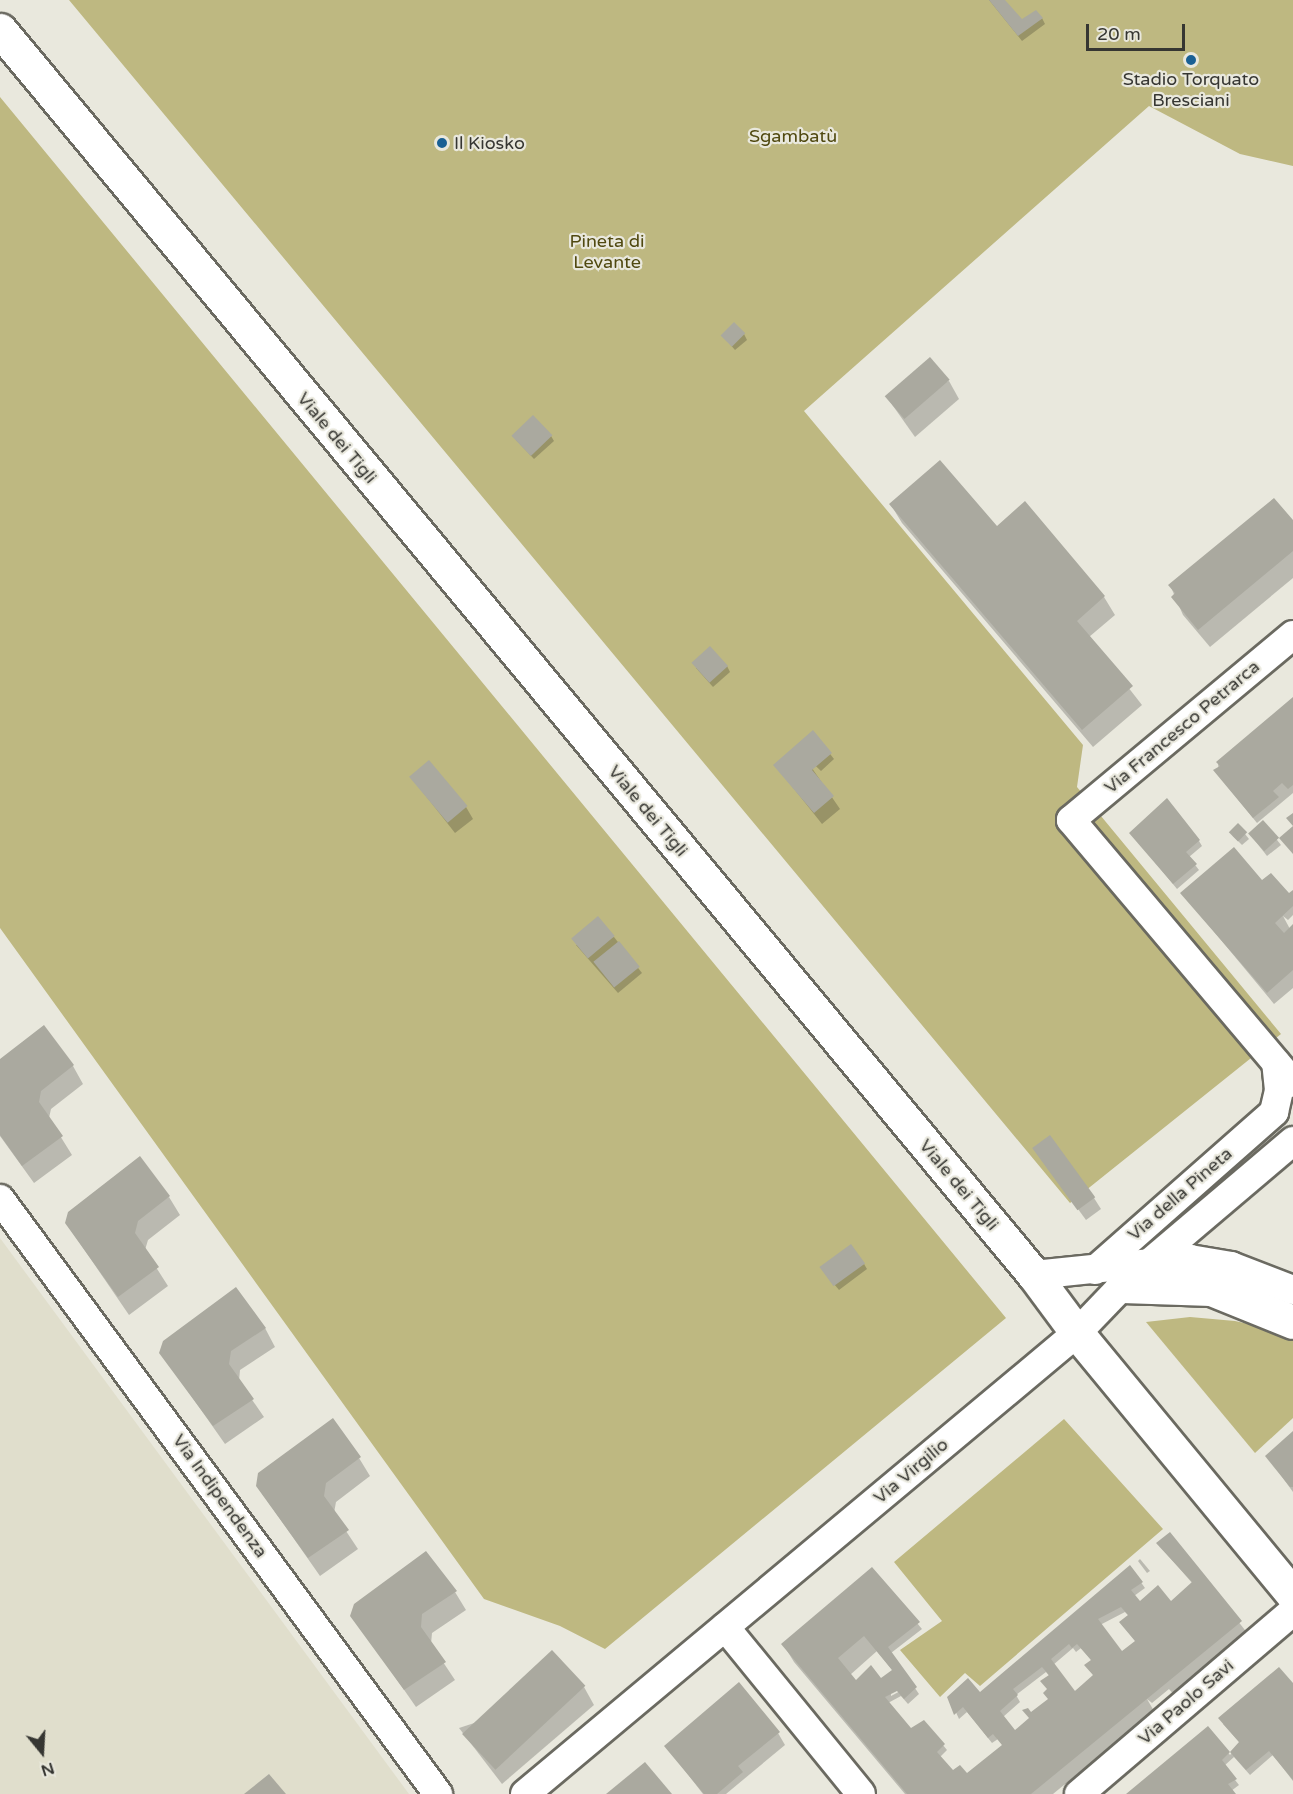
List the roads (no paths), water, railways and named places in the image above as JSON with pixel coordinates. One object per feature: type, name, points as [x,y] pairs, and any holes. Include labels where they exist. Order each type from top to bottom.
[{"type":"street","name":"Viale dei Tigli","points":[[0,30],[1034,1275],[1077,1333],[1293,1595]]},
{"type":"street","name":"Via Francesco Petrarca","points":[[1071,820],[1293,635]]},
{"type":"street","name":"Via della Pineta","points":[[1071,820],[1284,1073],[1274,1112],[1095,1270]]},
{"type":"street","name":"Via Virgilio","points":[[525,1794],[1077,1333],[1122,1286],[1293,1141]]},
{"type":"street","name":"Via Indipendenza","points":[[0,1199],[438,1794]]},
{"type":"street","points":[[1034,1275],[1148,1263],[1209,1261],[1293,1290]]},
{"type":"street","points":[[1122,1286],[1211,1289],[1293,1322]]},
{"type":"street","name":"Via Paolo Savi","points":[[1079,1794],[1293,1611]]},
{"type":"street","points":[[724,1627],[861,1794]]},
{"type":"place","name":"Stadio Torquato Bresciani","points":[[1191,60]]},
{"type":"place","name":"Il Kiosko","points":[[442,143]]},
{"type":"park label","name":"Sgambatù","points":[[793,136]]},
{"type":"park label","name":"Pineta di Levante","points":[[607,252]]}]
